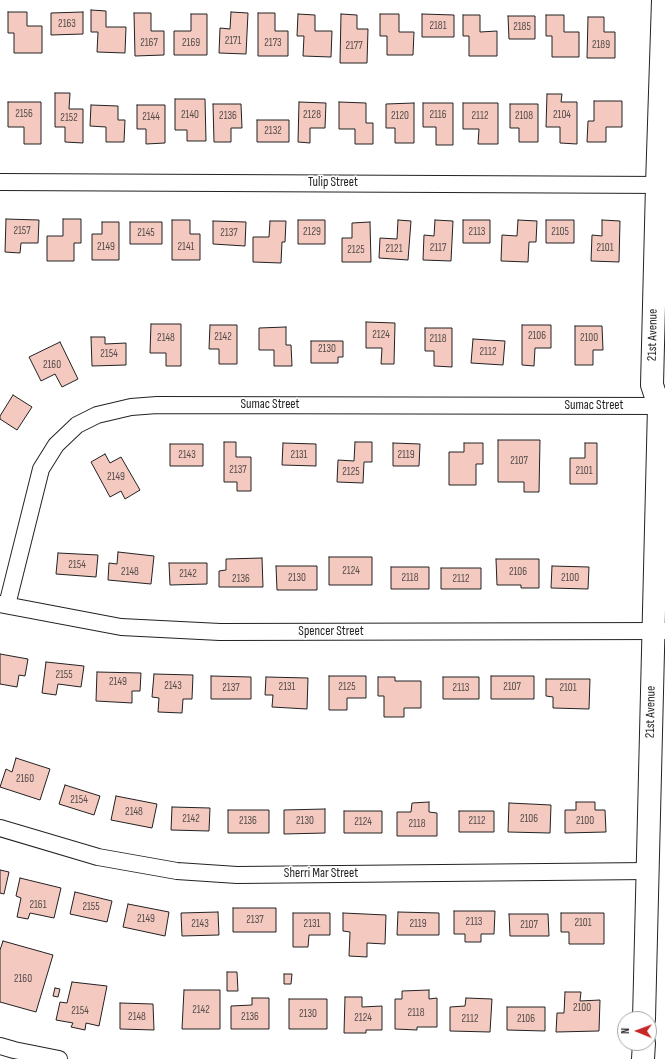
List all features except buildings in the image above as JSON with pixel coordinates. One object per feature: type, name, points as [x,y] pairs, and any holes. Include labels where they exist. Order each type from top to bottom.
[{"type":"street","name":"21st Avenue","points":[[644,1011],[648,871],[659,631],[663,402],[652,385],[662,191],[663,0]]},
{"type":"street","name":"Tulip Street","points":[[0,182],[662,191]]},
{"type":"street","name":"Sumac Street","points":[[3,604],[41,469],[56,445],[77,425],[98,415],[131,407],[157,405],[663,402]]},
{"type":"street","name":"Spencer Street","points":[[3,604],[122,627],[220,632],[659,631]]},
{"type":"street","name":"Sherri Mar Street","points":[[0,828],[98,857],[177,871],[237,875],[648,871]]},
{"type":"street","points":[[0,1046],[59,1059]]}]
